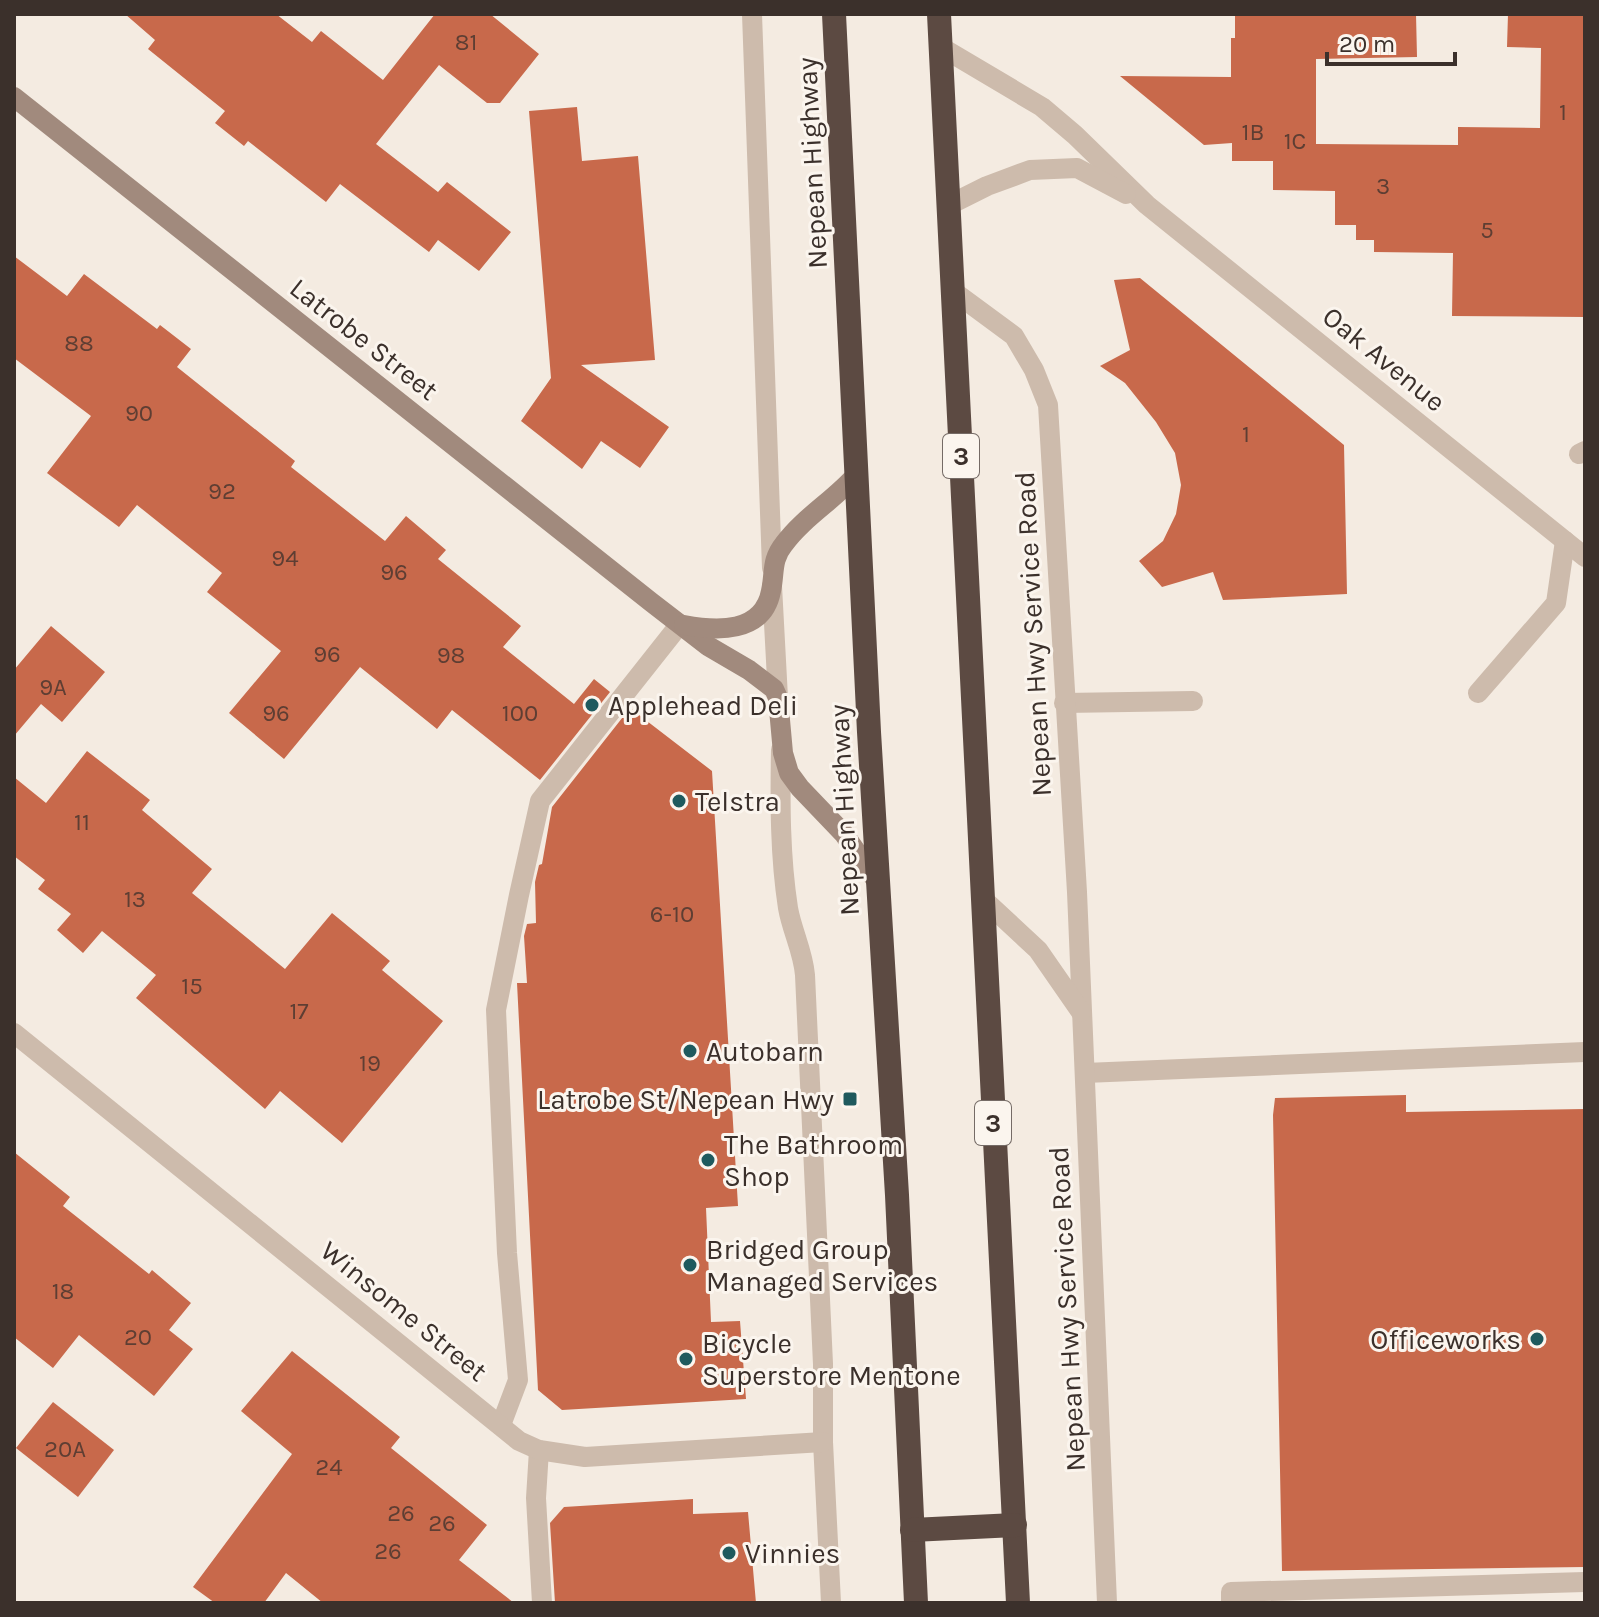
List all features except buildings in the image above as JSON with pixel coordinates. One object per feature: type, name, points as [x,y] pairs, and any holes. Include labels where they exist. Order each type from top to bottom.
[{"type":"highway","name":"Nepean Highway","points":[[834,14],[916,1603]]},
{"type":"highway","name":"3","points":[[939,14],[1018,1603]]},
{"type":"highway","points":[[912,1530],[1015,1525]]},
{"type":"street","points":[[752,14],[781,743],[780,798],[785,882],[790,917],[802,952],[805,975],[831,1603]]},
{"type":"street","name":"Oak Avenue","points":[[941,47],[1042,107],[1147,205],[1585,557]]},
{"type":"street","name":"Latrobe Street","points":[[14,97],[680,624],[723,656],[764,680],[778,698]]},
{"type":"street","name":"Oak Avenue","points":[[949,205],[1030,170],[1077,168],[1147,205]]},
{"type":"street","name":"Nepean Hwy Service Road","points":[[953,291],[1014,336],[1034,370],[1048,405],[1077,892],[1107,1603]]},
{"type":"street","points":[[501,1425],[518,1380],[507,1253],[496,1010],[540,801],[680,624],[716,630],[743,625],[764,608],[778,552],[791,535],[856,475]]},
{"type":"street","points":[[1478,693],[1556,603],[1565,541]]},
{"type":"street","points":[[1064,703],[1193,701]]},
{"type":"street","points":[[781,743],[786,766],[793,779],[844,834],[878,883]]},
{"type":"street","points":[[982,898],[1038,950],[1081,1012]]},
{"type":"street","name":"Winsome Street","points":[[14,1033],[519,1441],[539,1450],[585,1457],[823,1442]]},
{"type":"street","points":[[1085,1073],[1585,1052]]},
{"type":"street","points":[[539,1450],[536,1498],[542,1603]]},
{"type":"street","points":[[1231,1603],[1231,1592],[1585,1582]]},
{"type":"place","name":"Applehead Deli","points":[[592,705]]},
{"type":"place","name":"Telstra","points":[[679,801]]},
{"type":"place","name":"Autobarn","points":[[690,1051]]},
{"type":"place","name":"Latrobe St/Nepean Hwy","points":[[850,1099]]},
{"type":"place","name":"The Bathroom Shop","points":[[708,1160]]},
{"type":"place","name":"Bridged Group Managed Services","points":[[690,1265]]},
{"type":"place","name":"Officeworks","points":[[1537,1339]]},
{"type":"place","name":"Bicycle Superstore Mentone","points":[[686,1359]]},
{"type":"place","name":"Vinnies","points":[[729,1553]]}]
